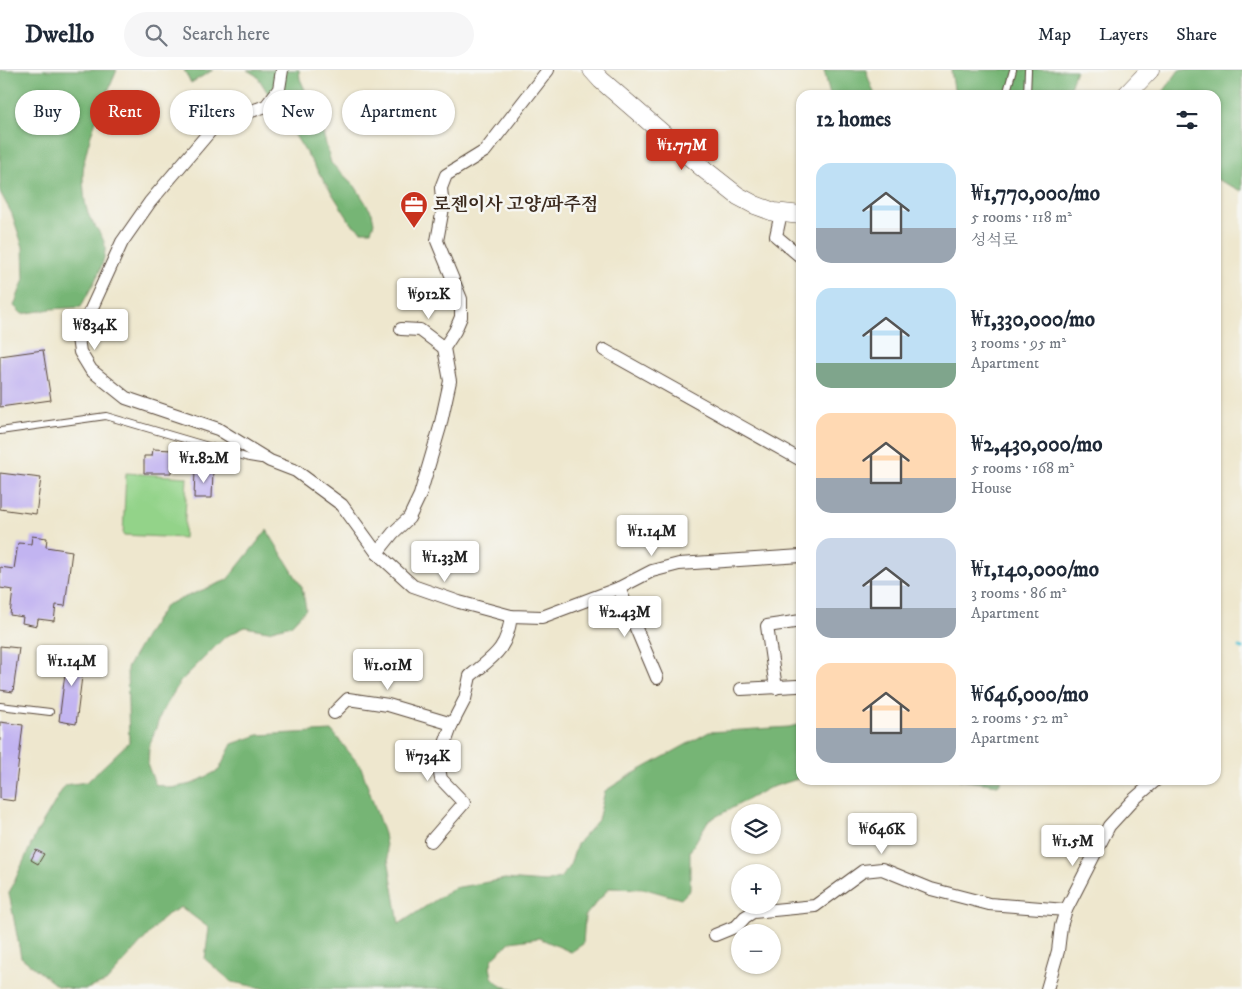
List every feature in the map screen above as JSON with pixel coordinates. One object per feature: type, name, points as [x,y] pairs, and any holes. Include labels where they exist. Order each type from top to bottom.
[{"type":"street","points":[[282,70],[279,89],[266,106],[217,124],[150,202],[122,242],[78,338],[80,352],[92,370],[126,398],[218,429],[270,461],[296,472],[316,484],[342,504],[377,553],[413,586],[459,602],[511,616],[542,617],[619,588],[652,571],[679,564],[796,556]]},
{"type":"street","points":[[377,553],[393,533],[410,518],[420,495],[440,427],[450,381],[444,348],[461,317],[461,300],[437,241],[443,208],[441,188],[446,176],[485,151],[548,70]]},
{"type":"street","points":[[592,70],[601,80],[705,170],[738,196],[774,212],[796,214]]},
{"type":"street","points":[[1131,90],[1150,70]]},
{"type":"street","points":[[781,213],[776,236],[796,253]]},
{"type":"street","points":[[401,329],[420,330],[444,348]]},
{"type":"street","points":[[604,350],[796,457]]},
{"type":"street","points":[[619,588],[657,678]]},
{"type":"street","points":[[431,841],[464,803],[441,779],[438,763],[452,724],[465,699],[470,676],[499,652],[509,633],[511,616]]},
{"type":"street","points":[[776,688],[768,626],[796,622]]},
{"type":"street","points":[[741,689],[796,686]]},
{"type":"street","points":[[334,713],[348,699],[388,706],[452,724]]},
{"type":"street","points":[[1047,989],[1058,951],[1066,910],[1109,826],[1132,801],[1150,785]]},
{"type":"street","points":[[715,935],[737,926],[745,917],[753,912],[814,906],[863,871],[882,869],[931,889],[989,904],[1066,910]]},
{"type":"lane","points":[[1007,90],[1012,70]]},
{"type":"lane","points":[[1027,90],[1028,70]]},
{"type":"lane","points":[[0,431],[106,416],[249,458],[270,461]]},
{"type":"lane","points":[[0,706],[50,712]]},
{"type":"green space","points":[[0,70],[117,70],[109,90],[90,90],[91,135],[83,172],[84,191],[89,215],[101,235],[105,251],[99,273],[81,307],[51,309],[22,314],[14,306],[24,279],[23,247],[12,214],[0,192]]},
{"type":"green space","points":[[184,70],[213,70],[191,83]]},
{"type":"green space","points":[[247,70],[299,70],[300,79],[305,90],[266,90],[257,76]]},
{"type":"green space","points":[[824,70],[867,70],[873,90],[829,90]]},
{"type":"green space","points":[[951,70],[1076,70],[1069,90],[954,90]]},
{"type":"green space","points":[[1179,70],[1242,70],[1242,191],[1221,181],[1221,90],[1165,90]]},
{"type":"green space","points":[[295,135],[323,135],[331,163],[355,186],[372,213],[374,223],[371,231],[361,231],[351,223]]},
{"type":"green space","points":[[126,473],[187,477],[184,538],[123,535]]},
{"type":"green space","points":[[267,530],[302,587],[306,609],[291,625],[268,631],[245,627],[225,637],[180,682],[161,714],[149,747],[148,766],[155,784],[171,788],[192,784],[219,770],[232,744],[258,735],[332,731],[361,767],[384,834],[399,924],[454,888],[505,879],[545,882],[560,878],[569,868],[577,844],[598,820],[605,791],[709,732],[796,725],[796,780],[769,788],[739,804],[731,804],[731,809],[708,821],[690,851],[690,890],[681,899],[646,889],[609,888],[585,916],[583,944],[571,952],[539,938],[510,942],[493,958],[490,967],[492,977],[501,986],[515,989],[267,989],[232,982],[205,959],[209,928],[181,907],[165,916],[106,982],[86,989],[57,986],[21,957],[9,893],[36,834],[65,785],[87,782],[129,742],[127,668],[166,605],[227,580]]},
{"type":"building","points":[[43,350],[51,400],[0,407],[0,356]]},
{"type":"building","points":[[153,449],[172,450],[171,473],[144,473],[144,456],[152,456]]},
{"type":"building","points":[[195,471],[213,471],[212,498],[194,498]]},
{"type":"building","points":[[0,473],[41,478],[36,514],[0,509]]},
{"type":"building","points":[[32,536],[47,538],[46,547],[72,551],[65,606],[56,605],[54,621],[38,619],[37,626],[22,623],[23,617],[10,615],[13,590],[0,588],[0,567],[14,569],[18,543],[31,544]]},
{"type":"building","points":[[0,646],[19,648],[13,692],[0,690]]},
{"type":"building","points":[[68,650],[85,653],[76,724],[59,721]]},
{"type":"building","points":[[0,722],[23,725],[14,801],[0,799]]},
{"type":"building","points":[[36,850],[44,854],[38,864],[31,860]]},
{"type":"place","name":"로젠이사 고양/파주점","points":[[414,229]]}]
